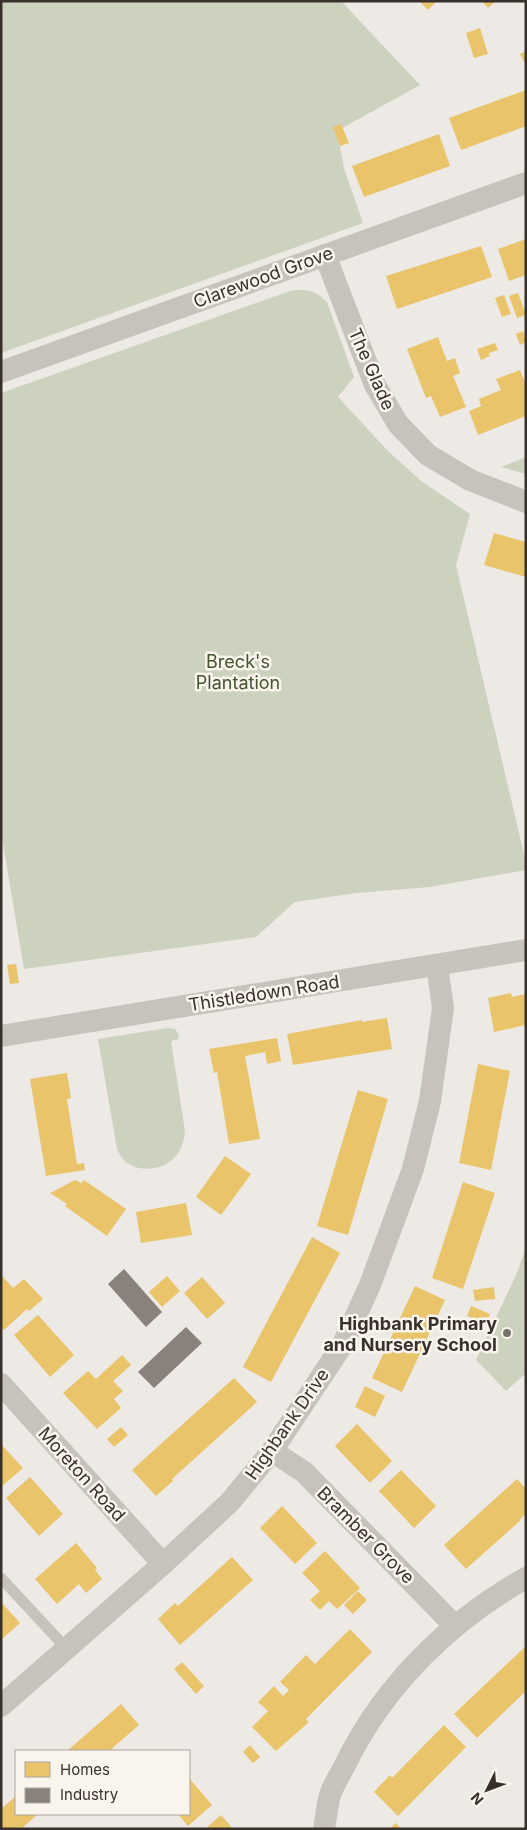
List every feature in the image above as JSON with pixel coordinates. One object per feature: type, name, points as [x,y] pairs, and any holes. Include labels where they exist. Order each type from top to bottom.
[{"type":"street","name":"Clarewood Grove","points":[[1,372],[526,183]]},
{"type":"street","name":"The Glade","points":[[325,255],[375,385],[398,424],[428,455],[470,480],[526,502]]},
{"type":"street","name":"Thistledown Road","points":[[1,1036],[526,950]]},
{"type":"street","name":"Highbank Drive","points":[[1,1706],[163,1564],[230,1502],[272,1451],[343,1344],[370,1285],[414,1169],[430,1101],[443,1008],[437,965]]},
{"type":"street","name":"Moreton Road","points":[[1,1384],[163,1564]]},
{"type":"street","name":"Bramber Grove","points":[[272,1451],[304,1472],[455,1626]]},
{"type":"street","points":[[324,1829],[331,1794],[358,1739],[402,1677],[455,1626],[510,1587],[526,1578]]},
{"type":"lane","points":[[1,1578],[67,1649]]},
{"type":"green space","points":[[1,1],[319,1],[320,3],[322,1],[341,1],[420,85],[337,131],[344,168],[363,223],[1,353]]},
{"type":"green space","name":"Breck's Plantation","points":[[293,290],[312,292],[327,302],[354,377],[338,397],[388,451],[421,481],[470,514],[456,565],[526,863],[526,870],[430,887],[356,893],[295,902],[256,937],[24,969],[1,832],[1,393]]},
{"type":"green space","points":[[526,457],[526,474],[501,467]]},
{"type":"green space","points":[[168,1028],[175,1029],[179,1039],[171,1041],[185,1131],[183,1143],[171,1161],[158,1168],[143,1169],[127,1163],[117,1149],[98,1039]]},
{"type":"green space","name":"Highbank Primary and Nursery School","points":[[526,1247],[526,1373],[506,1391],[476,1360],[517,1273]]},
{"type":"building: Homes","points":[[419,1],[437,1],[428,10]]},
{"type":"building: Homes","points":[[482,1],[496,1],[488,8]]},
{"type":"building: Homes","points":[[480,28],[488,54],[474,58],[466,33]]},
{"type":"building: Homes","points":[[526,51],[526,65],[520,54]]},
{"type":"building: Homes","points":[[526,90],[526,126],[461,150],[449,118]]},
{"type":"building: Homes","points":[[341,124],[349,143],[340,146],[333,127]]},
{"type":"building: Homes","points":[[439,134],[450,166],[364,197],[352,166]]},
{"type":"building: Homes","points":[[526,239],[526,275],[509,281],[498,249]]},
{"type":"building: Homes","points":[[481,246],[492,277],[397,309],[386,276]]},
{"type":"building: Homes","points":[[518,293],[526,315],[517,318],[509,296]]},
{"type":"building: Homes","points":[[504,295],[511,314],[502,317],[495,298]]},
{"type":"building: Homes","points":[[523,331],[526,342],[520,345],[516,334]]},
{"type":"building: Homes","points":[[438,337],[447,361],[455,358],[460,373],[453,376],[466,407],[440,417],[431,396],[426,398],[407,349]]},
{"type":"building: Homes","points":[[495,343],[498,350],[489,353],[490,356],[481,360],[477,349]]},
{"type":"building: Homes","points":[[520,370],[526,385],[526,416],[478,435],[469,411],[481,406],[479,399],[501,390],[496,379]]},
{"type":"building: Homes","points":[[494,533],[526,542],[526,577],[484,565]]},
{"type":"building: Homes","points":[[16,964],[19,983],[10,984],[7,965]]},
{"type":"building: Homes","points":[[511,993],[512,997],[526,994],[526,1025],[494,1032],[488,998]]},
{"type":"building: Homes","points":[[387,1018],[392,1049],[293,1065],[287,1034],[362,1020],[362,1022]]},
{"type":"building: Homes","points":[[277,1038],[281,1061],[267,1064],[265,1052],[245,1056],[260,1139],[229,1144],[217,1072],[214,1073],[209,1049]]},
{"type":"building: Homes","points":[[478,1064],[510,1071],[491,1170],[459,1163]]},
{"type":"building: Homes","points":[[67,1073],[71,1098],[67,1099],[77,1164],[84,1163],[85,1170],[46,1176],[30,1079]]},
{"type":"building: Homes","points":[[358,1090],[388,1099],[348,1235],[317,1226]]},
{"type":"building: Homes","points":[[225,1156],[251,1174],[221,1215],[196,1197]]},
{"type":"building: Homes","points":[[75,1180],[81,1183],[84,1180],[126,1209],[107,1236],[50,1193]]},
{"type":"building: Homes","points":[[463,1182],[495,1193],[463,1289],[432,1278]]},
{"type":"building: Homes","points":[[186,1203],[192,1235],[141,1243],[136,1212]]},
{"type":"building: Homes","points":[[312,1237],[340,1253],[271,1382],[243,1367]]},
{"type":"building: Homes","points":[[1,1275],[13,1288],[24,1279],[43,1299],[29,1311],[27,1309],[4,1330],[1,1327]]},
{"type":"building: Homes","points":[[167,1276],[180,1291],[162,1307],[149,1292]]},
{"type":"building: Homes","points":[[202,1277],[225,1303],[207,1319],[184,1293]]},
{"type":"building: Homes","points":[[415,1286],[445,1300],[402,1392],[372,1378]]},
{"type":"building: Homes","points":[[494,1287],[495,1299],[475,1301],[473,1290]]},
{"type":"building: Homes","points":[[471,1306],[490,1314],[487,1323],[467,1316]]},
{"type":"building: Homes","points":[[38,1315],[74,1355],[50,1377],[14,1335]]},
{"type":"building: Homes","points":[[122,1355],[131,1365],[113,1381],[123,1391],[114,1399],[121,1408],[97,1429],[63,1393],[88,1371],[96,1379]]},
{"type":"building: Homes","points":[[234,1378],[257,1402],[172,1479],[173,1481],[156,1496],[132,1470]]},
{"type":"building: Homes","points":[[365,1386],[385,1396],[375,1417],[355,1407]]},
{"type":"building: Homes","points":[[357,1424],[392,1461],[370,1483],[335,1446]]},
{"type":"building: Homes","points":[[121,1427],[128,1435],[114,1447],[107,1439]]},
{"type":"building: Homes","points":[[1,1444],[23,1468],[1,1487]]},
{"type":"building: Homes","points":[[401,1470],[436,1506],[414,1528],[379,1491]]},
{"type":"building: Homes","points":[[30,1477],[63,1514],[39,1536],[6,1498]]},
{"type":"building: Homes","points":[[517,1479],[526,1489],[526,1514],[466,1569],[444,1545]]},
{"type":"building: Homes","points":[[282,1506],[317,1543],[295,1564],[260,1528]]},
{"type":"building: Homes","points":[[76,1543],[97,1568],[95,1570],[102,1579],[86,1593],[79,1584],[57,1604],[35,1579]]},
{"type":"building: Homes","points":[[325,1551],[360,1588],[337,1609],[329,1601],[320,1610],[310,1600],[320,1591],[302,1573]]},
{"type":"building: Homes","points":[[232,1557],[253,1580],[180,1645],[158,1619],[175,1603],[178,1606]]},
{"type":"building: Homes","points":[[358,1591],[367,1600],[353,1614],[344,1605]]},
{"type":"building: Homes","points":[[1,1602],[20,1623],[1,1640]]},
{"type":"building: Homes","points":[[350,1629],[372,1652],[306,1719],[309,1722],[276,1751],[252,1727],[268,1711],[258,1702],[274,1686],[283,1696],[289,1690],[280,1682],[306,1655],[315,1664]]},
{"type":"building: Homes","points":[[526,1646],[526,1691],[477,1738],[454,1714]]},
{"type":"building: Homes","points":[[182,1662],[204,1686],[196,1694],[174,1669]]},
{"type":"building: Homes","points":[[121,1704],[139,1725],[110,1750],[68,1750]]},
{"type":"building: Homes","points":[[444,1725],[466,1747],[398,1816],[374,1792],[390,1775],[392,1778]]},
{"type":"building: Homes","points":[[250,1745],[260,1757],[253,1763],[243,1752]]},
{"type":"building: Homes","points":[[190,1779],[212,1805],[188,1826],[179,1815],[190,1815]]},
{"type":"building: Homes","points":[[15,1797],[15,1815],[37,1815],[21,1829],[1,1829],[1,1809]]},
{"type":"building: Homes","points":[[221,1815],[233,1829],[205,1829]]},
{"type":"building: Homes","points":[[396,1823],[401,1829],[389,1829]]},
{"type":"building: Industry","points":[[124,1269],[162,1312],[146,1327],[108,1284]]},
{"type":"building: Industry","points":[[186,1327],[202,1343],[154,1388],[138,1372]]},
{"type":"place","name":"Highbank Primary and Nursery School","points":[[507,1333]]}]
